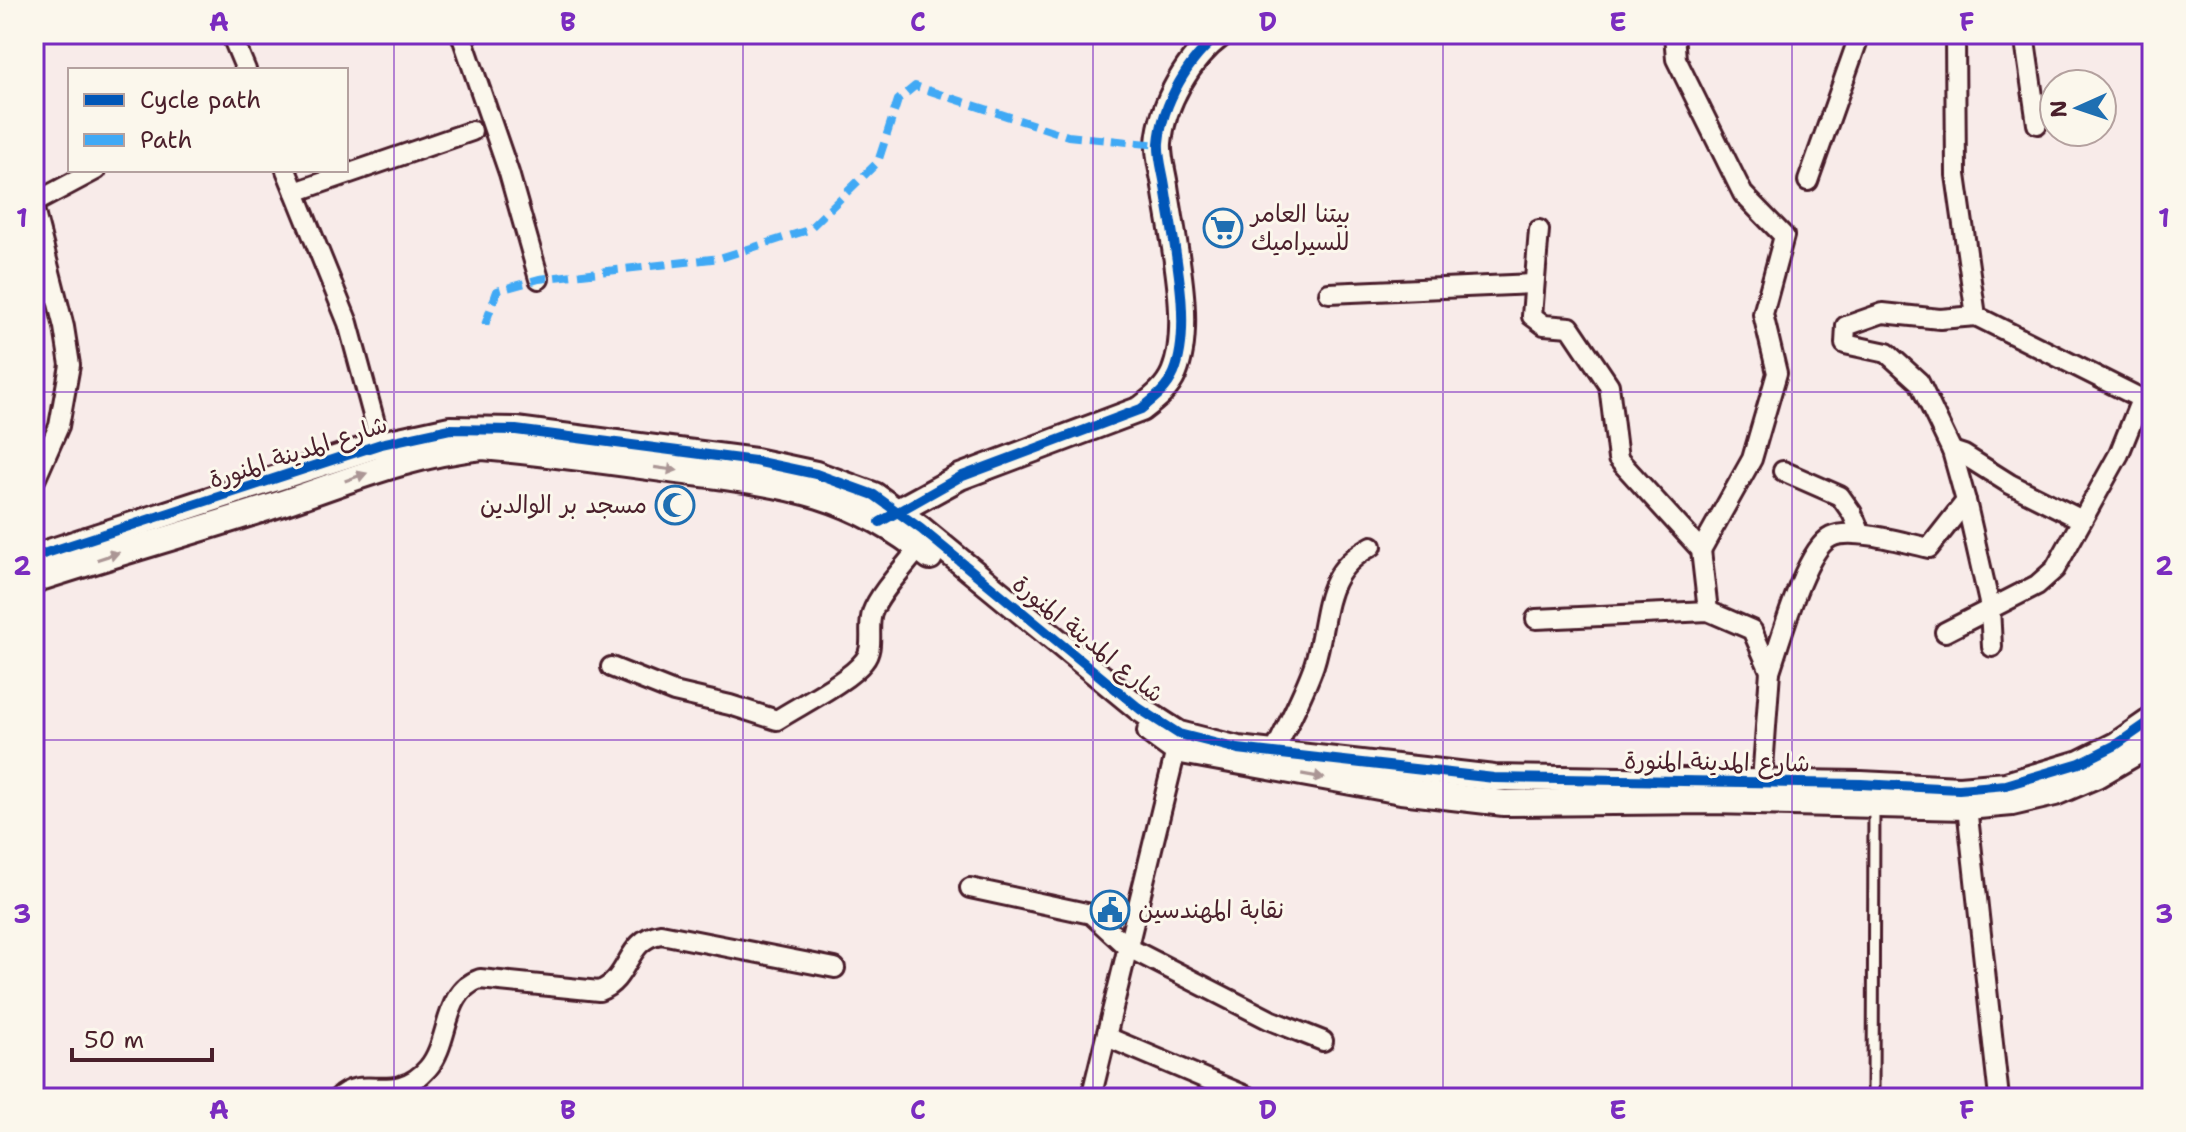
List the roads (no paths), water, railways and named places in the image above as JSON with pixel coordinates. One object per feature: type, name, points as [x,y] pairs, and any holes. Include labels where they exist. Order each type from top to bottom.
[{"type":"street","points":[[231,34],[245,68]]},
{"type":"street","points":[[461,34],[509,173],[539,279]]},
{"type":"street","points":[[1674,34],[1676,59],[1743,194],[1784,236],[1763,314],[1777,373],[1752,459],[1701,550],[1708,611]]},
{"type":"street","points":[[1808,181],[1860,34]]},
{"type":"street","points":[[1955,34],[1956,175],[1976,316]]},
{"type":"street","points":[[2024,34],[2037,124]]},
{"type":"street","points":[[888,517],[960,477],[1141,409],[1162,393],[1174,374],[1182,348],[1180,282],[1159,145],[1167,108],[1211,37]]},
{"type":"street","points":[[295,192],[472,131]]},
{"type":"street","points":[[34,203],[92,172]]},
{"type":"street","points":[[287,172],[348,323],[384,455]]},
{"type":"street","points":[[34,209],[64,327],[70,365],[59,426],[36,478]]},
{"type":"street","points":[[1539,230],[1532,316],[1544,325],[1570,327],[1609,385],[1618,459],[1701,550]]},
{"type":"street","points":[[1329,293],[1534,284]]},
{"type":"street","points":[[1945,632],[1990,607],[2047,578],[2060,561],[2147,400],[1976,316],[1940,319],[1883,313],[1846,326],[1845,344],[1887,353],[1919,382],[1952,451],[1966,501],[1990,607],[1992,647]]},
{"type":"street","name":"شارع المدينة المنورة","points":[[34,580],[267,508],[450,429],[516,430],[755,461],[816,474],[874,495],[888,517],[919,548],[1028,637],[1176,750],[1401,791],[1504,803],[1710,801],[1874,796],[2006,785],[2080,763],[2116,745],[2152,720]]},
{"type":"street","points":[[1952,451],[2082,520]]},
{"type":"street","name":"شارع المدينة المنورة","points":[[34,557],[384,455]]},
{"type":"street","points":[[1783,471],[1840,496],[1861,534]]},
{"type":"street","points":[[1762,782],[1770,671],[1811,556],[1831,537],[1861,534],[1929,548],[1966,501]]},
{"type":"street","name":"شارع المدينة المنورة","points":[[888,517],[921,529],[1140,709],[1179,734],[1238,749],[1494,778],[1762,782],[1967,807],[2012,803],[2055,793],[2097,775],[2152,743]]},
{"type":"street","points":[[1275,751],[1314,665],[1332,584],[1354,555],[1372,546]]},
{"type":"street","points":[[611,667],[674,692],[777,720],[852,674],[867,659],[873,610],[919,548]]},
{"type":"street","points":[[1536,619],[1708,611],[1752,630],[1770,671]]},
{"type":"street","points":[[1091,1098],[1176,750]]},
{"type":"street","points":[[1967,807],[1999,1098]]},
{"type":"street","points":[[970,888],[1091,914],[1127,947],[1270,1020],[1323,1041]]},
{"type":"street","points":[[338,1098],[345,1091],[357,1087],[397,1088],[418,1077],[434,1060],[456,998],[468,984],[480,979],[599,991],[611,986],[620,977],[638,944],[661,934],[835,968]]},
{"type":"street","points":[[1107,1037],[1251,1098]]},
{"type":"lane","points":[[1873,1098],[1874,796]]},
{"type":"place","name":"بيتنا العامر للسيراميك","points":[[1223,228]]},
{"type":"place","name":"مسجد بر الوالدين","points":[[675,505]]},
{"type":"place","name":"نقابة المهندسين","points":[[1110,910]]}]
